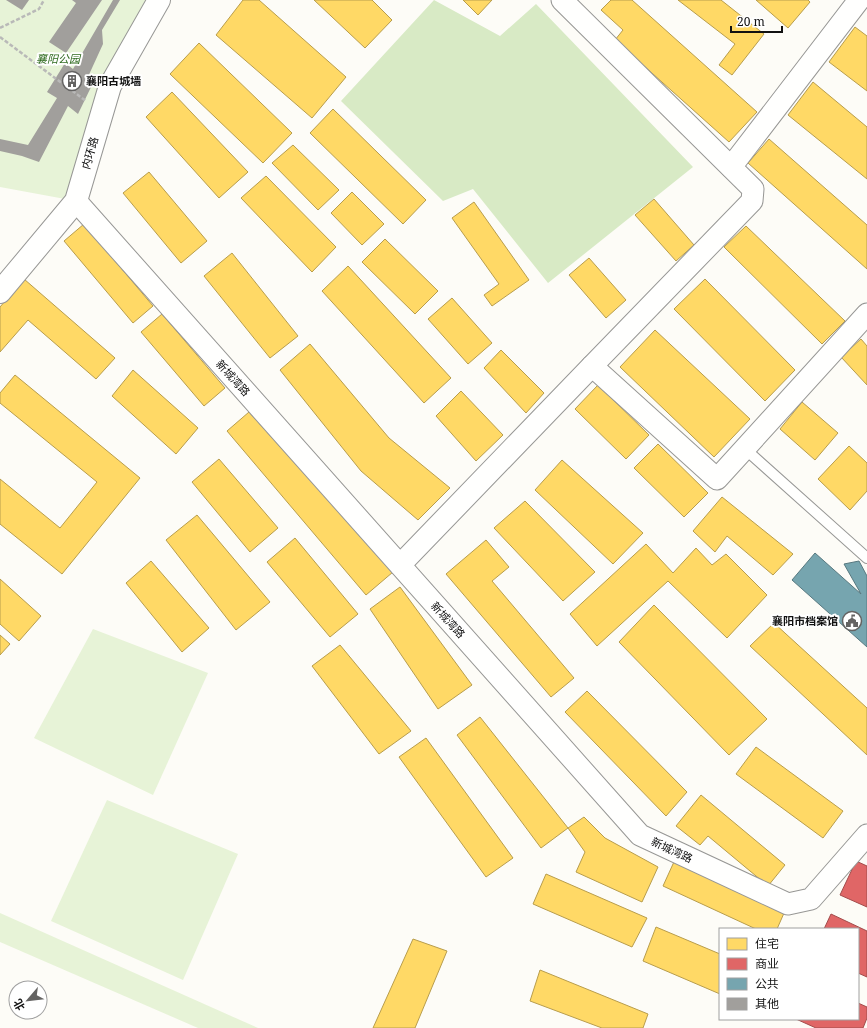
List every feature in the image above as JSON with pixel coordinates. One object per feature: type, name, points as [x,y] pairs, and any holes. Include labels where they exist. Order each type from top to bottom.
[{"type":"street","name":"内环路","points":[[0,292],[76,201],[110,86],[159,0]]},
{"type":"street","points":[[400,565],[752,201],[753,189],[562,0]]},
{"type":"street","points":[[731,167],[859,0]]},
{"type":"street","name":"新城湾路","points":[[76,201],[640,835],[788,904],[811,899],[867,835]]},
{"type":"street","points":[[592,366],[717,479],[867,314]]},
{"type":"lane","points":[[744,448],[867,558]]},
{"type":"path","points":[[0,28],[39,9],[44,0]]},
{"type":"path","points":[[0,37],[102,112]]},
{"type":"green space","name":"襄阳公园","points":[[0,0],[159,0],[110,86],[76,201],[0,187]]},
{"type":"green space","points":[[434,0],[500,36],[536,4],[693,167],[548,283],[473,189],[443,201],[341,101]]},
{"type":"green space","points":[[93,629],[208,673],[153,795],[34,738]]},
{"type":"green space","points":[[107,800],[238,854],[183,980],[51,921]]},
{"type":"green space","points":[[0,913],[258,1028],[198,1028],[0,942]]},
{"type":"building: 住宅","points":[[243,0],[259,0],[346,77],[312,118],[216,35]]},
{"type":"building: 住宅","points":[[314,0],[372,0],[392,20],[365,48]]},
{"type":"building: 住宅","points":[[463,0],[492,0],[478,15]]},
{"type":"building: 住宅","points":[[611,0],[632,0],[757,112],[729,142],[615,40],[623,30],[601,10]]},
{"type":"building: 住宅","points":[[678,0],[721,0],[764,34],[732,75],[719,65],[735,44]]},
{"type":"building: 住宅","points":[[756,0],[808,0],[810,2],[788,28]]},
{"type":"building: 住宅","points":[[855,27],[867,36],[867,91],[829,62]]},
{"type":"building: 住宅","points":[[199,43],[292,133],[263,163],[170,74]]},
{"type":"building: 住宅","points":[[813,82],[867,127],[867,179],[788,115]]},
{"type":"building: 住宅","points":[[172,92],[248,172],[219,198],[146,117]]},
{"type":"building: 住宅","points":[[333,109],[426,200],[403,224],[310,133]]},
{"type":"building: 住宅","points":[[769,139],[867,225],[867,269],[748,163]]},
{"type":"building: 住宅","points":[[293,145],[339,190],[318,210],[272,163]]},
{"type":"building: 住宅","points":[[149,172],[207,241],[181,263],[123,193]]},
{"type":"building: 住宅","points":[[266,176],[336,247],[312,272],[241,198]]},
{"type":"building: 住宅","points":[[352,192],[384,224],[362,245],[331,213]]},
{"type":"building: 住宅","points":[[654,199],[694,245],[676,261],[635,215]]},
{"type":"building: 住宅","points":[[474,202],[529,280],[492,306],[484,295],[499,284],[452,218]]},
{"type":"building: 住宅","points":[[84,224],[153,306],[133,323],[64,241]]},
{"type":"building: 住宅","points":[[746,226],[845,321],[822,344],[724,247]]},
{"type":"building: 住宅","points":[[385,239],[438,291],[415,314],[362,262]]},
{"type":"building: 住宅","points":[[232,253],[298,336],[270,358],[204,276]]},
{"type":"building: 住宅","points":[[589,258],[626,300],[606,318],[569,275]]},
{"type":"building: 住宅","points":[[348,266],[451,378],[424,403],[322,291]]},
{"type":"building: 住宅","points":[[24,279],[115,358],[96,379],[28,320],[0,352],[0,307]]},
{"type":"building: 住宅","points":[[705,279],[795,370],[765,401],[674,309]]},
{"type":"building: 住宅","points":[[452,298],[492,343],[468,364],[428,319]]},
{"type":"building: 住宅","points":[[162,314],[225,388],[204,406],[141,332]]},
{"type":"building: 住宅","points":[[655,330],[750,419],[714,457],[620,367]]},
{"type":"building: 住宅","points":[[861,339],[867,346],[867,385],[841,357]]},
{"type":"building: 住宅","points":[[310,344],[389,438],[450,488],[418,520],[361,471],[280,370]]},
{"type":"building: 住宅","points":[[501,350],[544,393],[526,413],[484,368]]},
{"type":"building: 住宅","points":[[133,370],[198,428],[176,454],[112,396]]},
{"type":"building: 住宅","points":[[15,375],[140,478],[62,574],[0,524],[0,479],[60,528],[97,482],[0,403],[0,393]]},
{"type":"building: 住宅","points":[[598,385],[649,435],[626,459],[575,409]]},
{"type":"building: 住宅","points":[[461,391],[503,435],[476,461],[436,416]]},
{"type":"building: 住宅","points":[[802,402],[838,433],[815,460],[780,429]]},
{"type":"building: 住宅","points":[[249,412],[393,572],[366,595],[227,431]]},
{"type":"building: 住宅","points":[[658,444],[708,493],[684,517],[634,468]]},
{"type":"building: 住宅","points":[[849,446],[867,463],[867,491],[850,510],[818,479]]},
{"type":"building: 住宅","points":[[219,459],[278,528],[250,552],[192,482]]},
{"type":"building: 住宅","points":[[562,460],[643,533],[613,564],[535,490]]},
{"type":"building: 住宅","points":[[722,497],[793,554],[773,575],[727,536],[715,552],[693,531]]},
{"type":"building: 住宅","points":[[525,501],[595,572],[563,601],[494,528]]},
{"type":"building: 住宅","points":[[197,515],[270,602],[236,630],[166,540]]},
{"type":"building: 住宅","points":[[295,538],[358,614],[330,637],[267,562]]},
{"type":"building: 住宅","points":[[486,540],[509,567],[492,581],[574,678],[551,697],[446,574]]},
{"type":"building: 住宅","points":[[646,544],[673,573],[696,548],[712,565],[726,554],[767,595],[727,638],[668,581],[597,646],[570,614]]},
{"type":"building: 住宅","points":[[151,561],[209,628],[182,652],[126,583]]},
{"type":"building: 住宅","points":[[0,579],[41,616],[19,641],[0,624]]},
{"type":"building: 住宅","points":[[400,587],[472,685],[438,709],[370,609]]},
{"type":"building: 住宅","points":[[654,605],[767,719],[729,755],[619,642]]},
{"type":"building: 住宅","points":[[774,623],[867,708],[867,755],[750,646]]},
{"type":"building: 住宅","points":[[0,635],[10,644],[0,655]]},
{"type":"building: 住宅","points":[[340,645],[411,731],[379,754],[312,666]]},
{"type":"building: 住宅","points":[[587,691],[687,792],[666,816],[565,712]]},
{"type":"building: 住宅","points":[[480,717],[568,828],[541,848],[457,735]]},
{"type":"building: 住宅","points":[[426,738],[513,858],[486,877],[399,757]]},
{"type":"building: 住宅","points":[[756,747],[843,811],[823,838],[736,774]]},
{"type":"building: 住宅","points":[[701,795],[785,865],[768,886],[708,836],[700,845],[676,826]]},
{"type":"building: 住宅","points":[[584,817],[605,838],[658,867],[642,902],[576,872],[585,852],[568,828]]},
{"type":"building: 住宅","points":[[678,853],[788,904],[777,928],[754,928],[663,886]]},
{"type":"building: 住宅","points":[[546,874],[647,918],[632,947],[533,904]]},
{"type":"building: 住宅","points":[[656,927],[719,954],[719,994],[643,961]]},
{"type":"building: 住宅","points":[[413,939],[447,951],[415,1028],[373,1028]]},
{"type":"building: 住宅","points":[[540,970],[648,1014],[643,1028],[602,1028],[530,1001]]},
{"type":"building: 商业","points":[[856,861],[867,866],[867,907],[840,895]]},
{"type":"building: 商业","points":[[831,914],[867,931],[867,977],[859,973],[859,928],[824,928]]},
{"type":"building: 商业","points":[[859,1003],[867,1007],[867,1018],[863,1028],[816,1028],[798,1020],[859,1020]]},
{"type":"building: 公共","name":"襄阳市档案馆","points":[[815,553],[861,594],[844,564],[859,561],[867,576],[867,647],[792,580]]},
{"type":"building: 其他","points":[[6,0],[29,0],[22,10]]},
{"type":"building: 其他","points":[[72,0],[102,0],[66,53],[49,42],[76,3]]},
{"type":"building: 其他","name":"襄阳古城墙","points":[[113,0],[120,0],[102,30],[103,44],[87,79],[93,83],[78,114],[68,106],[39,162],[0,151],[0,139],[28,145],[57,98],[47,92],[65,63],[73,69]]},
{"type":"place","name":"襄阳古城墙","points":[[72,81]]},
{"type":"place","name":"襄阳市档案馆","points":[[852,621]]}]
